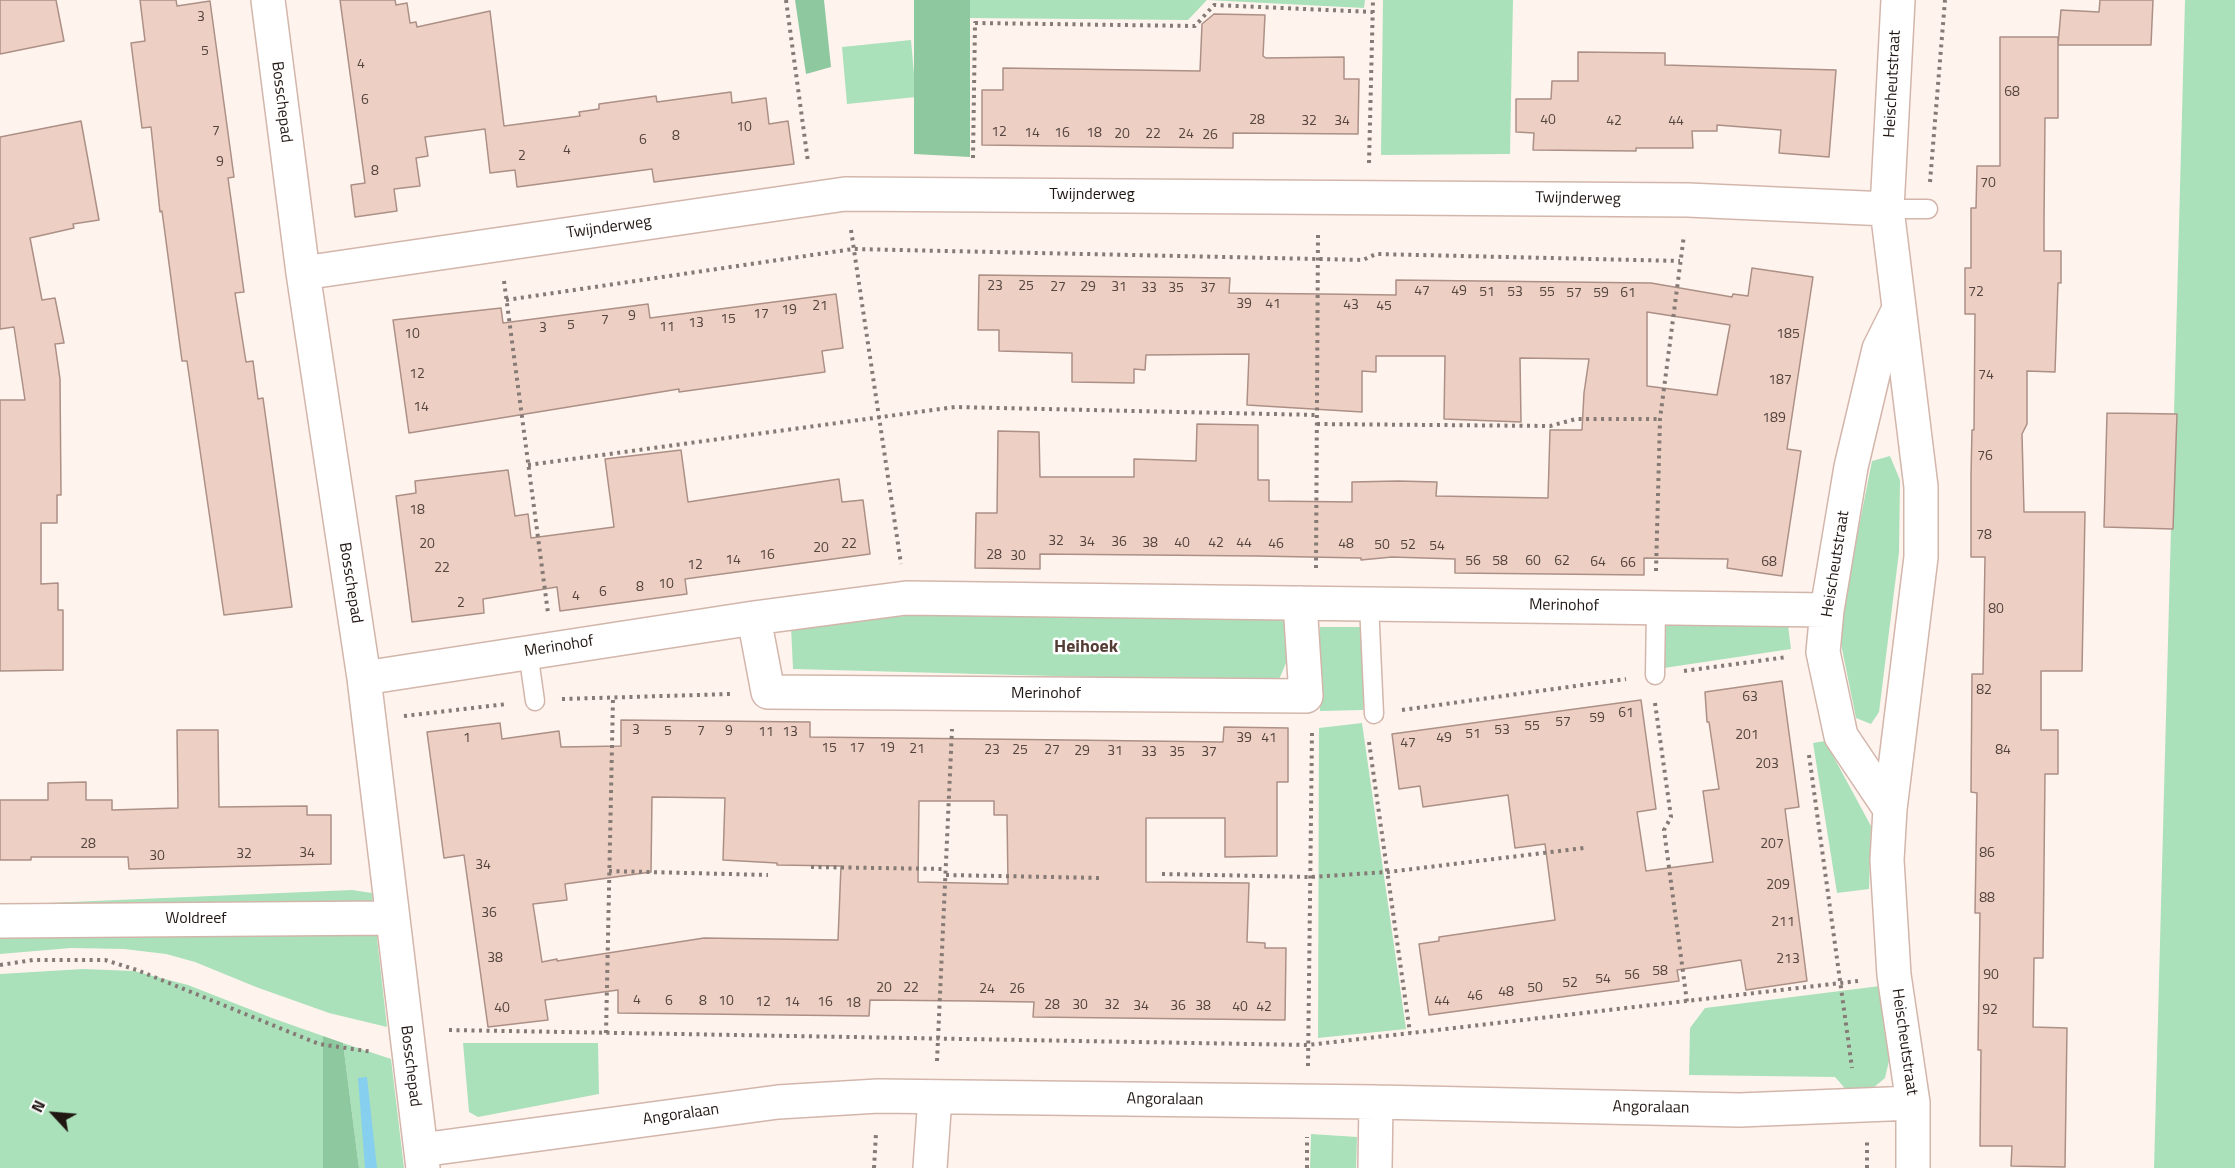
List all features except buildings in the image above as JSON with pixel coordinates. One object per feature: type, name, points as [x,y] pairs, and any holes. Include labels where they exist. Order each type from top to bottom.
[{"type":"street","name":"Bosschepad","points":[[268,0],[303,273],[364,678],[422,1159]]},
{"type":"street","name":"Heischeutstraat","points":[[1898,0],[1887,208],[1921,487],[1921,557],[1890,808],[1887,860],[1894,975],[1913,1103],[1913,1168]]},
{"type":"street","name":"Twijnderweg","points":[[303,273],[846,194],[1688,200],[1887,208]]},
{"type":"street","name":"Heischeutstraat","points":[[1890,808],[1841,736],[1823,652],[1827,610],[1851,467],[1879,349],[1898,311]]},
{"type":"street","name":"Merinohof","points":[[364,678],[754,618],[906,598],[1827,610]]},
{"type":"street","points":[[1306,696],[1308,603]]},
{"type":"street","points":[[754,618],[768,692]]},
{"type":"street","name":"Merinohof","points":[[768,692],[1306,696]]},
{"type":"street","name":"Woldreef","points":[[0,921],[392,918]]},
{"type":"street","name":"Angoralaan","points":[[422,1159],[778,1102],[878,1096],[1376,1102],[1740,1110],[1913,1103]]},
{"type":"street","points":[[930,1168],[935,1097]]},
{"type":"street","points":[[1375,1168],[1376,1102]]},
{"type":"lane","points":[[1887,208],[1928,209]]},
{"type":"lane","points":[[1369,604],[1374,714]]},
{"type":"lane","points":[[1653,676],[1656,608]]},
{"type":"lane","points":[[535,701],[540,650]]},
{"type":"path","points":[[786,0],[813,198]]},
{"type":"path","points":[[1369,197],[1373,0]]},
{"type":"path","points":[[973,195],[975,23],[1195,26],[1214,5],[1373,12]]},
{"type":"path","points":[[846,194],[906,598]]},
{"type":"path","points":[[1308,603],[1317,424],[1319,196]]},
{"type":"path","points":[[1656,608],[1660,419],[1688,200]]},
{"type":"path","points":[[500,244],[528,465],[540,650]]},
{"type":"path","points":[[506,300],[853,249],[1363,260],[1376,254],[1680,261]]},
{"type":"path","points":[[528,465],[955,407],[1317,415]]},
{"type":"path","points":[[1317,424],[1550,426],[1576,419],[1660,419]]},
{"type":"path","points":[[1410,1033],[1365,715],[1823,652]]},
{"type":"path","points":[[1653,676],[1671,817],[1664,830],[1687,1002]]},
{"type":"path","points":[[402,717],[535,701],[768,692]]},
{"type":"path","points":[[939,1040],[953,694]]},
{"type":"path","points":[[1306,696],[1312,722],[1307,1168]]},
{"type":"path","points":[[606,1033],[613,698]]},
{"type":"path","points":[[1808,750],[1851,1065],[1868,1106],[1867,1168]]},
{"type":"path","points":[[1162,874],[1310,877],[1388,872],[1584,848]]},
{"type":"path","points":[[811,867],[946,869]]},
{"type":"path","points":[[609,871],[768,875]]},
{"type":"path","points":[[946,875],[1101,878]]},
{"type":"path","points":[[0,965],[33,960],[105,960],[136,970],[319,1044],[388,1054],[408,1050]]},
{"type":"path","points":[[449,1030],[1308,1045],[1839,984],[1894,975]]},
{"type":"green space","points":[[795,0],[824,0],[831,67],[806,74]]},
{"type":"green space","points":[[914,0],[970,0],[970,157],[914,154]]},
{"type":"green space","points":[[970,0],[1207,0],[1188,20],[970,18]]},
{"type":"green space","points":[[1207,0],[1365,0],[1364,8]]},
{"type":"green space","points":[[1383,0],[1513,0],[1510,154],[1381,155]]},
{"type":"green space","points":[[2185,0],[2235,0],[2235,1168],[2154,1168]]},
{"type":"green space","points":[[911,40],[916,97],[847,104],[842,47]]},
{"type":"green space","points":[[1890,456],[1900,480],[1899,552],[1879,712],[1871,724],[1856,718],[1841,644],[1842,612],[1872,461]]},
{"type":"green space","points":[[1215,615],[1291,619],[1286,663],[1278,682],[793,669],[791,627],[905,616]]},
{"type":"green space","points":[[1664,622],[1788,625],[1791,649],[1664,668]]},
{"type":"green space","points":[[1320,627],[1363,627],[1363,710],[1320,711]]},
{"type":"green space","points":[[1362,723],[1406,1029],[1318,1038],[1319,728]]},
{"type":"green space","points":[[1825,741],[1871,826],[1869,889],[1837,893],[1813,743]]},
{"type":"green space","points":[[352,890],[372,893],[387,1027],[329,1013],[195,962],[166,954],[124,949],[71,948],[0,954],[0,905]]},
{"type":"green space","points":[[83,969],[134,971],[188,985],[323,1036],[323,1168],[0,1168],[0,974]]},
{"type":"green space","points":[[1880,986],[1891,1052],[1885,1078],[1873,1088],[1849,1093],[1835,1077],[1689,1075],[1690,1028],[1705,1008]]},
{"type":"green space","points":[[323,1036],[343,1043],[359,1168],[323,1168]]},
{"type":"green space","points":[[343,1043],[391,1059],[404,1168],[359,1168]]},
{"type":"green space","points":[[463,1043],[598,1043],[599,1094],[478,1117],[469,1112]]},
{"type":"green space","points":[[1311,1134],[1357,1137],[1356,1168],[1310,1168]]},
{"type":"water","points":[[367,1077],[377,1168],[365,1168],[358,1078]]},
{"type":"district","name":"Heihoek","points":[[1086,648]]}]
